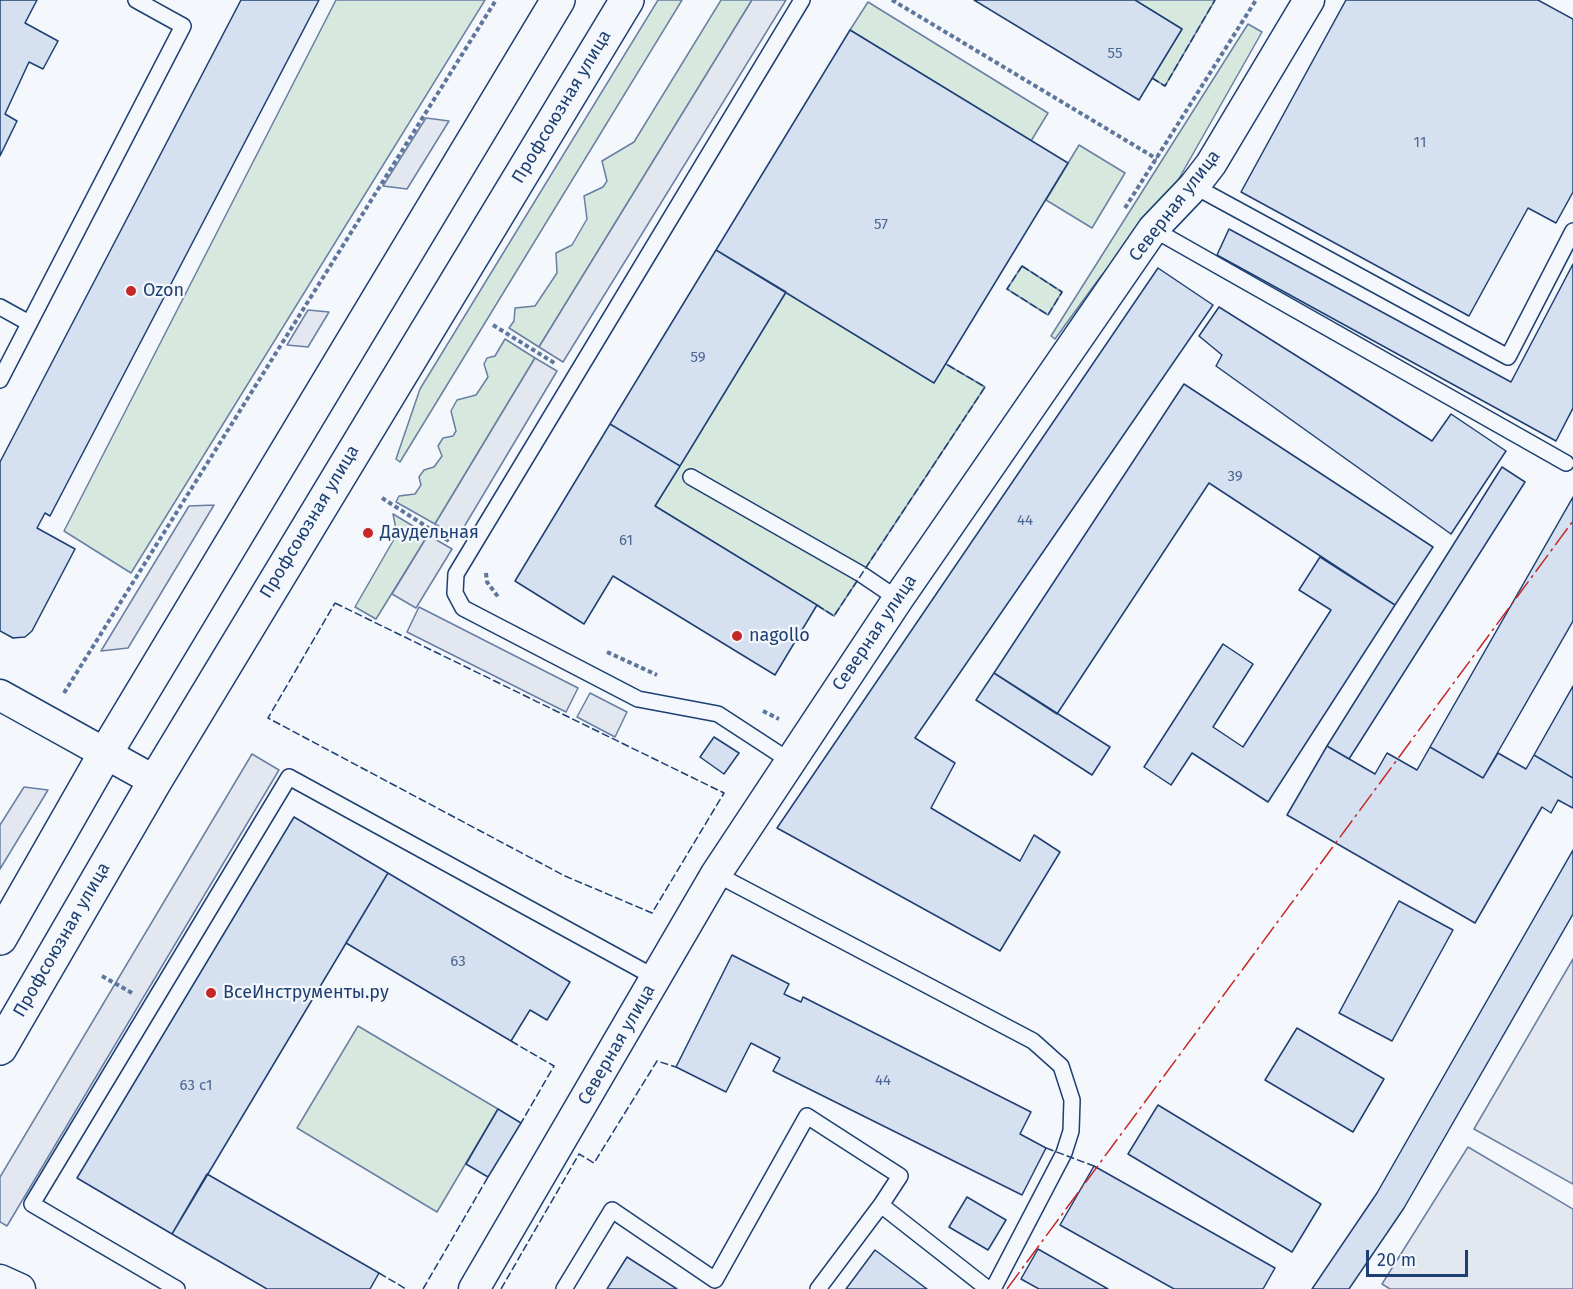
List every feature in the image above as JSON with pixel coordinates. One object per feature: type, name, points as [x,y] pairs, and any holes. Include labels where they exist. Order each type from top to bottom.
[{"type":"main road","points":[[0,938],[105,754],[558,0]]},
{"type":"main road","name":"Профсоюзная улица","points":[[0,1048],[154,781],[627,0]]},
{"type":"street","name":"Северная улица","points":[[474,1289],[716,874],[898,598],[1153,229],[1194,186],[1211,164],[1310,0]]},
{"type":"street","points":[[0,695],[154,781]]},
{"type":"street","points":[[0,1280],[20,1289]]},
{"type":"lane","points":[[0,380],[183,26],[136,0]]},
{"type":"lane","points":[[790,761],[718,714],[638,699],[463,608],[455,593],[456,574],[802,0]]},
{"type":"lane","points":[[1194,186],[1508,357],[1573,231]]},
{"type":"lane","points":[[1153,229],[1566,463]]},
{"type":"lane","points":[[0,307],[29,322]]},
{"type":"lane","points":[[691,477],[861,574],[898,598]]},
{"type":"lane","points":[[177,1289],[32,1204],[289,777],[656,978]]},
{"type":"lane","points":[[716,874],[1033,1041],[1061,1066],[1072,1100],[1071,1131],[1064,1153],[993,1289]]},
{"type":"lane","points":[[564,1289],[612,1210],[715,1280],[807,1116],[900,1176],[818,1289]]},
{"type":"lane","points":[[881,1205],[988,1289]]},
{"type":"path","points":[[56,688],[65,693],[496,0]]},
{"type":"path","points":[[892,0],[1157,159]]},
{"type":"path","points":[[493,325],[576,376]]},
{"type":"path","points":[[382,498],[485,564],[487,582],[502,602]]},
{"type":"path","points":[[603,650],[654,674],[665,676]]},
{"type":"path","points":[[759,709],[779,719]]},
{"type":"path","points":[[102,976],[152,1005]]},
{"type":"shaded area","points":[[336,0],[485,0],[131,573],[64,531]]},
{"type":"shaded area","points":[[658,0],[682,0],[400,462],[396,459],[420,389]]},
{"type":"shaded area","points":[[721,0],[752,0],[539,347],[509,328],[514,321],[515,308],[535,306],[557,273],[556,253],[572,245],[587,219],[584,196],[603,187],[607,181],[602,161],[634,142]]},
{"type":"shaded area","points":[[752,0],[786,0],[563,362],[539,347]]},
{"type":"shaded area","points":[[1135,0],[1215,0],[1165,86],[1152,78],[1182,29]]},
{"type":"shaded area","points":[[868,2],[1048,113],[1031,141],[850,30]]},
{"type":"shaded area","points":[[1248,24],[1262,32],[1164,205],[1101,276],[1055,339],[1051,336]]},
{"type":"shaded area","points":[[426,118],[449,121],[407,189],[383,186]]},
{"type":"shaded area","points":[[1079,145],[1125,173],[1092,228],[1046,200]]},
{"type":"shaded area","points":[[1022,266],[1062,292],[1048,315],[1007,289]]},
{"type":"shaded area","points":[[786,292],[946,364],[985,387],[834,616],[655,506]]},
{"type":"shaded area","points":[[308,310],[329,312],[308,347],[287,345]]},
{"type":"shaded area","points":[[505,339],[535,358],[435,524],[396,502],[399,496],[415,494],[421,485],[419,477],[424,470],[434,467],[442,456],[438,446],[443,438],[453,436],[456,431],[451,411],[457,400],[476,395],[488,377],[484,364],[487,358],[495,356]]},
{"type":"shaded area","points":[[535,358],[557,371],[458,537],[435,524]]},
{"type":"shaded area","points":[[214,505],[128,648],[101,651],[189,506]]},
{"type":"shaded area","points":[[393,514],[428,535],[376,619],[355,607],[397,534]]},
{"type":"shaded area","points":[[428,535],[452,549],[416,608],[392,594]]},
{"type":"shaded area","points":[[419,607],[578,688],[566,712],[407,632]]},
{"type":"shaded area","points":[[590,693],[627,712],[615,737],[577,717]]},
{"type":"shaded area","points":[[252,754],[279,770],[7,1226],[0,1222],[0,1177]]},
{"type":"shaded area","points":[[24,787],[48,790],[0,869],[0,825]]},
{"type":"shaded area","points":[[1573,959],[1573,1184],[1474,1129]]},
{"type":"shaded area","points":[[358,1026],[498,1109],[437,1212],[297,1128]]},
{"type":"shaded area","points":[[1468,1147],[1573,1209],[1573,1289],[1390,1289],[1382,1284]]},
{"type":"building","points":[[0,0],[37,0],[25,23],[58,41],[43,69],[29,62],[5,114],[17,121],[0,156]]},
{"type":"building","points":[[241,0],[319,0],[50,516],[45,513],[37,528],[75,549],[32,631],[25,637],[13,638],[0,631],[0,462]]},
{"type":"building","points":[[974,0],[1135,0],[1182,29],[1139,100]]},
{"type":"building","points":[[1346,0],[1538,0],[1573,19],[1573,192],[1556,223],[1528,208],[1469,316],[1241,192]]},
{"type":"building","points":[[850,30],[1068,163],[934,383],[716,250]]},
{"type":"building","points":[[1229,229],[1511,382],[1573,264],[1573,408],[1556,441],[1217,255]]},
{"type":"building","points":[[716,250],[786,292],[680,466],[610,424]]},
{"type":"building","points":[[1158,268],[1213,305],[915,738],[955,763],[931,808],[1020,861],[1034,835],[1060,852],[1000,951],[777,828]]},
{"type":"building","points":[[1219,307],[1432,441],[1451,414],[1506,451],[1451,534],[1216,366],[1222,355],[1199,336]]},
{"type":"building","points":[[1184,384],[1433,547],[1395,605],[1209,483],[1057,714],[994,673]]},
{"type":"building","points":[[610,424],[680,466],[655,506],[817,605],[775,675],[613,576],[584,624],[515,581]]},
{"type":"building","points":[[1502,467],[1525,482],[1349,759],[1327,746]]},
{"type":"building","points":[[1573,497],[1573,621],[1483,778],[1430,747]]},
{"type":"building","points":[[1320,557],[1395,605],[1268,802],[1192,753],[1171,785],[1144,767],[1223,644],[1253,664],[1213,727],[1243,747],[1331,610],[1299,590]]},
{"type":"building","points":[[994,673],[1110,747],[1092,775],[976,700]]},
{"type":"building","points":[[1573,686],[1573,778],[1534,755]]},
{"type":"building","points":[[714,737],[739,753],[724,774],[700,757]]},
{"type":"building","points":[[1327,746],[1375,774],[1387,753],[1417,770],[1430,747],[1483,778],[1498,753],[1526,769],[1534,755],[1573,778],[1573,808],[1558,800],[1551,813],[1542,807],[1475,923],[1287,815]]},
{"type":"building","points":[[294,817],[388,873],[172,1234],[77,1178]]},
{"type":"building","points":[[1573,850],[1573,914],[1404,1208],[1349,1289],[1312,1289],[1377,1193]]},
{"type":"building","points":[[388,873],[570,982],[547,1020],[530,1010],[511,1041],[346,943]]},
{"type":"building","points":[[1399,901],[1453,930],[1392,1041],[1339,1013]]},
{"type":"building","points":[[732,955],[789,984],[784,994],[801,1002],[803,997],[1031,1112],[1020,1134],[1046,1148],[1022,1195],[773,1071],[780,1058],[751,1043],[726,1092],[676,1067]]},
{"type":"building","points":[[1297,1028],[1384,1079],[1353,1132],[1265,1080]]},
{"type":"building","points":[[1158,1105],[1321,1204],[1292,1252],[1128,1154]]},
{"type":"building","points":[[498,1109],[521,1123],[488,1177],[466,1164]]},
{"type":"building","points":[[1094,1166],[1275,1268],[1263,1289],[1174,1289],[1060,1225]]},
{"type":"building","points":[[207,1174],[379,1273],[370,1289],[267,1289],[172,1234]]},
{"type":"building","points":[[967,1197],[1006,1220],[988,1250],[949,1227]]},
{"type":"building","points":[[1038,1249],[1108,1289],[1039,1289],[1021,1279]]},
{"type":"building","points":[[875,1250],[927,1289],[846,1289]]},
{"type":"building","points":[[627,1257],[677,1289],[607,1289]]},
{"type":"fence","points":[[1152,78],[1165,86],[1215,0]]},
{"type":"fence","points":[[1022,266],[1062,292],[1048,315],[1007,289],[1022,266]]},
{"type":"fence","points":[[817,605],[834,616],[985,387],[946,364]]},
{"type":"fence","points":[[335,603],[724,793],[652,913],[565,876],[268,718],[335,603]]},
{"type":"fence","points":[[511,1041],[554,1066],[521,1123]]},
{"type":"fence","points":[[501,1289],[579,1154],[594,1163],[657,1061],[676,1067]]},
{"type":"fence","points":[[1046,1148],[1094,1166]]},
{"type":"fence","points":[[423,1289],[488,1177]]},
{"type":"fence","points":[[379,1273],[406,1289]]},
{"type":"power","points":[[1007,1289],[1573,521]]},
{"type":"place","name":"Ozon","points":[[131,291]]},
{"type":"place","name":"Даудельная","points":[[368,533]]},
{"type":"place","name":"nagollo","points":[[737,636]]},
{"type":"place","name":"ВсеИнструменты.ру","points":[[211,993]]}]
